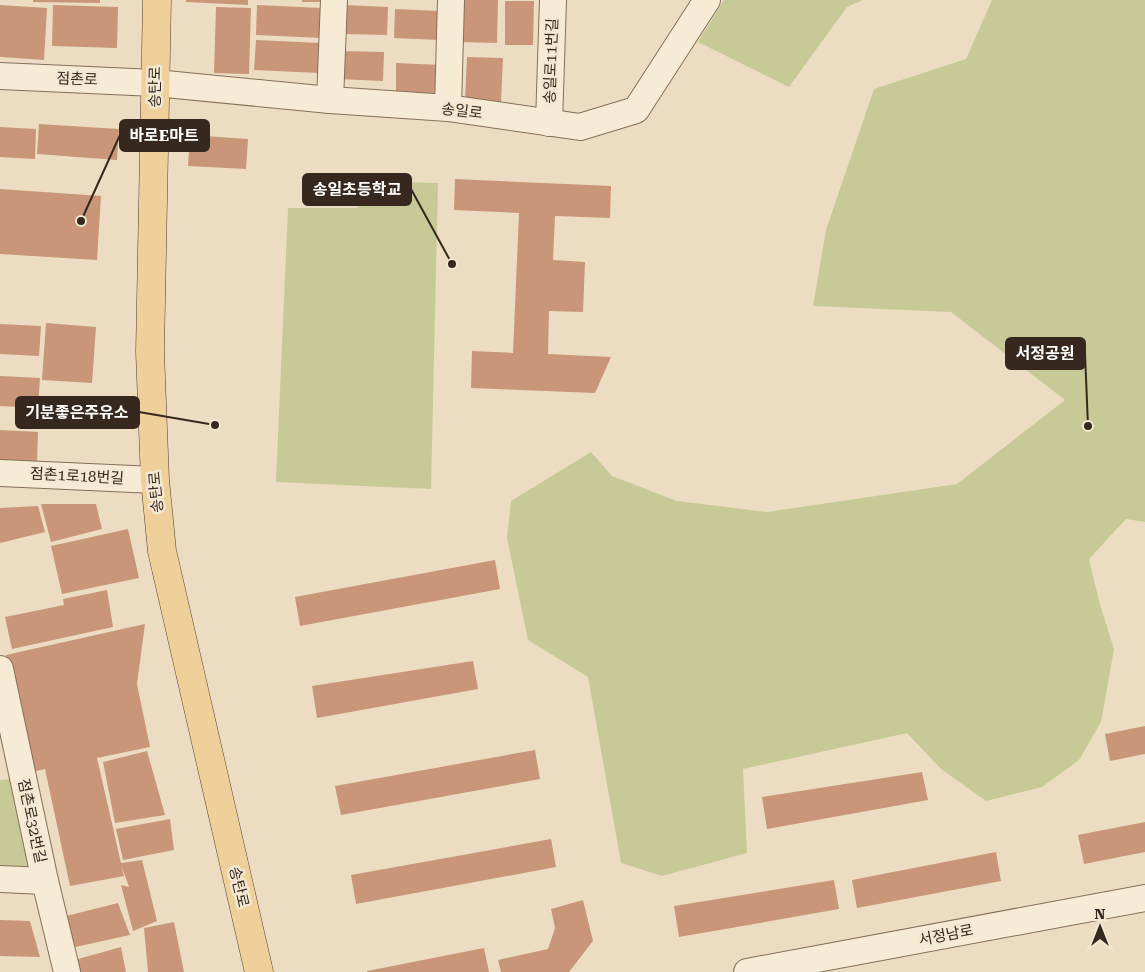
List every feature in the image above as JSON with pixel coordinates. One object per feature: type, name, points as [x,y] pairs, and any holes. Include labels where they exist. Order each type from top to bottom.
[{"type":"main road","name":"송탄로","points":[[156,0],[150,352],[155,480],[162,551],[259,972]]},
{"type":"street","points":[[330,100],[334,0]]},
{"type":"street","points":[[448,108],[451,0]]},
{"type":"street","name":"송일로11번길","points":[[549,123],[553,0]]},
{"type":"street","name":"송일로","points":[[155,83],[330,100],[448,108],[580,127],[636,110],[707,0]]},
{"type":"street","name":"점촌로","points":[[0,76],[155,83]]},
{"type":"street","name":"점촌1로18번길","points":[[0,473],[155,480]]},
{"type":"street","name":"점촌로32번길","points":[[0,669],[45,881],[67,972]]},
{"type":"street","points":[[0,879],[45,881]]},
{"type":"street","name":"서정남로","points":[[747,972],[1145,898]]},
{"type":"green space","points":[[724,0],[863,0],[847,7],[789,87],[698,42]]},
{"type":"green space","points":[[992,0],[1145,0],[1145,522],[1126,519],[1089,559],[1099,601],[1114,649],[1101,722],[1079,760],[1042,787],[986,801],[941,769],[907,733],[743,769],[747,853],[662,876],[621,863],[588,677],[528,640],[507,538],[511,501],[591,452],[612,476],[677,501],[767,512],[957,484],[1065,400],[951,312],[813,306],[826,230],[874,89],[966,59]]},
{"type":"green space","points":[[369,181],[438,183],[431,489],[276,482],[288,208],[356,208],[369,198]]},
{"type":"green space","points":[[13,779],[35,875],[0,872],[0,780]]},
{"type":"building","points":[[33,0],[100,0],[100,3],[33,2]]},
{"type":"building","points":[[186,0],[248,0],[248,5],[186,2]]},
{"type":"building","points":[[302,0],[324,0],[324,2],[302,2]]},
{"type":"building","points":[[463,0],[498,0],[497,43],[461,42]]},
{"type":"building","points":[[505,1],[534,1],[533,45],[505,45]]},
{"type":"building","points":[[0,5],[47,8],[44,60],[0,57]]},
{"type":"building","points":[[53,5],[118,7],[117,48],[52,46]]},
{"type":"building","points":[[257,5],[323,8],[322,38],[256,35]]},
{"type":"building","points":[[344,5],[388,7],[387,35],[343,34]]},
{"type":"building","points":[[216,7],[251,8],[249,74],[214,73]]},
{"type":"building","points":[[395,9],[439,11],[439,40],[394,38]]},
{"type":"building","points":[[256,40],[321,43],[320,73],[254,70]]},
{"type":"building","points":[[339,51],[384,52],[383,81],[338,79]]},
{"type":"building","points":[[467,57],[503,58],[501,102],[465,101]]},
{"type":"building","points":[[396,63],[441,65],[440,93],[396,92]]},
{"type":"building","points":[[39,124],[119,129],[117,160],[37,154]]},
{"type":"building","points":[[0,127],[36,129],[35,159],[0,157]]},
{"type":"building","points":[[190,135],[248,139],[246,169],[188,166]]},
{"type":"building","points":[[455,179],[611,186],[610,218],[555,216],[553,260],[585,262],[583,312],[549,311],[548,354],[611,357],[595,393],[471,388],[472,351],[513,353],[519,213],[454,210]]},
{"type":"building","points":[[0,189],[101,196],[97,260],[0,254]]},
{"type":"building","points":[[46,323],[96,327],[92,383],[42,380]]},
{"type":"building","points":[[0,324],[41,326],[39,356],[0,354]]},
{"type":"building","points":[[0,376],[40,378],[38,408],[0,406]]},
{"type":"building","points":[[0,430],[38,432],[37,462],[0,460]]},
{"type":"building","points":[[41,504],[96,504],[102,529],[51,542]]},
{"type":"building","points":[[38,506],[45,532],[0,543],[0,508]]},
{"type":"building","points":[[128,529],[139,578],[62,594],[51,546]]},
{"type":"building","points":[[495,560],[500,589],[300,626],[295,597]]},
{"type":"building","points":[[107,590],[113,627],[12,649],[5,617],[64,605],[63,599]]},
{"type":"building","points":[[145,624],[137,684],[150,747],[97,758],[121,863],[142,860],[157,921],[133,931],[121,885],[129,887],[121,865],[124,876],[70,886],[45,769],[32,772],[6,655]]},
{"type":"building","points":[[473,661],[478,689],[317,718],[312,686]]},
{"type":"building","points":[[1145,726],[1145,754],[1110,761],[1105,734]]},
{"type":"building","points":[[535,750],[540,779],[341,815],[335,786]]},
{"type":"building","points":[[147,751],[165,815],[115,823],[103,762]]},
{"type":"building","points":[[922,772],[928,800],[767,829],[762,797]]},
{"type":"building","points":[[170,819],[174,850],[123,860],[116,829]]},
{"type":"building","points":[[1145,822],[1145,852],[1084,864],[1078,835]]},
{"type":"building","points":[[551,839],[556,867],[356,904],[351,875]]},
{"type":"building","points":[[996,852],[1001,881],[857,908],[852,880]]},
{"type":"building","points":[[834,880],[839,909],[679,937],[674,906]]},
{"type":"building","points":[[583,900],[593,941],[569,972],[501,972],[498,960],[548,949],[555,928],[551,909]]},
{"type":"building","points":[[118,903],[130,935],[71,948],[62,917]]},
{"type":"building","points":[[0,920],[30,921],[40,957],[0,956]]},
{"type":"building","points":[[174,922],[184,972],[148,972],[144,928]]},
{"type":"building","points":[[121,947],[126,972],[74,972],[71,961]]},
{"type":"building","points":[[484,948],[489,972],[367,972],[367,971]]},
{"type":"place","name":"바로E마트","points":[[81,221]]},
{"type":"place","name":"송일초등학교","points":[[452,264]]},
{"type":"place","name":"기분좋은주유소","points":[[215,425]]},
{"type":"place","name":"서정공원","points":[[1088,426]]}]
